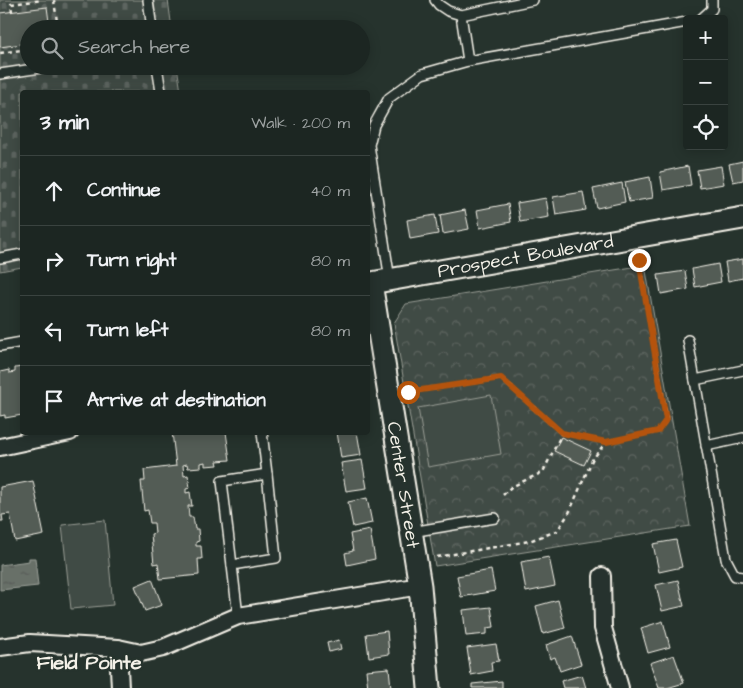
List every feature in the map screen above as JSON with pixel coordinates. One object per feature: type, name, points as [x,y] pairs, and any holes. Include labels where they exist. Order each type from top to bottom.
[{"type":"street","name":"Prospect Boulevard","points":[[376,282],[743,218]]},
{"type":"street","name":"Center Street","points":[[376,282],[420,586],[429,688]]},
{"type":"street","points":[[0,447],[55,435]]},
{"type":"street","points":[[602,576],[603,628],[620,688]]},
{"type":"street","points":[[0,646],[30,642],[118,648],[141,653],[163,648],[238,616],[420,586]]},
{"type":"street","points":[[118,648],[120,688]]},
{"type":"lane","points":[[148,0],[151,20]]},
{"type":"lane","points":[[435,0],[439,5],[461,15],[533,0]]},
{"type":"lane","points":[[705,15],[712,9],[712,0]]},
{"type":"lane","points":[[461,15],[468,60]]},
{"type":"lane","points":[[370,133],[389,98],[422,74],[468,60],[683,23]]},
{"type":"lane","points":[[0,74],[20,71]]},
{"type":"lane","points":[[158,75],[161,90]]},
{"type":"lane","points":[[370,165],[376,282]]},
{"type":"lane","points":[[0,258],[20,254]]},
{"type":"lane","points":[[688,340],[726,559],[735,576],[743,577]]},
{"type":"lane","points":[[0,346],[20,342]]},
{"type":"lane","points":[[695,380],[743,373]]},
{"type":"lane","points":[[232,565],[276,558],[262,435]]},
{"type":"lane","points":[[706,446],[743,438]]},
{"type":"lane","points":[[238,616],[222,481],[267,474]]},
{"type":"lane","points":[[411,532],[495,518]]},
{"type":"path","points":[[12,12],[11,4],[42,0]]},
{"type":"path","points":[[54,0],[56,20]]},
{"type":"path","points":[[0,53],[20,50]]},
{"type":"path","points":[[408,392],[501,378],[562,433],[606,442],[658,431],[666,420],[639,260]]},
{"type":"path","points":[[502,495],[511,487],[543,472],[562,433]]},
{"type":"path","points":[[437,557],[529,542],[557,530],[569,513],[592,460],[606,442]]},
{"type":"green space","points":[[0,0],[168,0],[171,20],[20,20],[20,75],[178,75],[181,90],[20,90],[20,267],[0,271]]},
{"type":"green space","points":[[645,265],[690,526],[435,566],[394,323],[406,304]]},
{"type":"green space","points":[[491,395],[501,454],[428,467],[418,408]]},
{"type":"green space","points":[[105,520],[113,605],[71,609],[62,525]]},
{"type":"water","points":[[29,558],[35,558],[38,586],[0,590],[0,565],[29,561]]},
{"type":"building","points":[[47,7],[49,20],[20,20],[20,44],[0,47],[0,13]]},
{"type":"building","points":[[743,161],[743,180],[733,182],[729,164]]},
{"type":"building","points":[[688,166],[691,185],[663,190],[660,172]]},
{"type":"building","points":[[721,166],[724,184],[700,188],[697,170]]},
{"type":"building","points":[[650,177],[653,198],[629,202],[625,182]]},
{"type":"building","points":[[622,183],[625,202],[597,208],[593,189]]},
{"type":"building","points":[[583,192],[586,210],[556,215],[553,197]]},
{"type":"building","points":[[546,198],[549,217],[520,222],[517,203]]},
{"type":"building","points":[[508,204],[511,222],[480,228],[477,210]]},
{"type":"building","points":[[465,210],[469,229],[443,234],[440,215]]},
{"type":"building","points":[[435,215],[438,234],[410,239],[407,220]]},
{"type":"building","points":[[743,259],[743,278],[728,281],[725,262]]},
{"type":"building","points":[[718,264],[721,282],[695,287],[692,269]]},
{"type":"building","points":[[685,271],[688,289],[661,294],[658,275]]},
{"type":"building","points":[[20,367],[20,415],[5,418],[5,415],[0,416],[0,372],[9,370],[9,373],[15,372],[15,368]]},
{"type":"building","points":[[172,435],[226,435],[230,460],[217,461],[218,465],[205,466],[205,462],[201,463],[201,467],[188,468],[187,464],[183,465],[184,476],[188,475],[190,488],[186,489],[186,493],[190,492],[192,506],[188,506],[189,517],[193,517],[195,529],[198,529],[199,541],[196,542],[196,546],[201,546],[202,559],[198,559],[199,575],[160,579],[158,563],[154,564],[151,534],[155,533],[154,523],[150,523],[148,510],[144,511],[141,481],[145,481],[144,470],[176,466]]},
{"type":"building","points":[[337,435],[358,435],[361,455],[341,458]]},
{"type":"building","points":[[561,437],[591,451],[584,465],[554,451]]},
{"type":"building","points":[[362,460],[367,488],[346,491],[341,463]]},
{"type":"building","points":[[33,481],[44,535],[15,541],[10,514],[2,515],[3,521],[0,521],[0,487]]},
{"type":"building","points":[[367,498],[372,523],[353,527],[348,502]]},
{"type":"building","points":[[370,530],[375,559],[347,565],[345,553],[353,551],[350,534]]},
{"type":"building","points":[[676,540],[682,567],[659,572],[653,544]]},
{"type":"building","points":[[549,557],[555,586],[526,592],[521,562]]},
{"type":"building","points":[[491,570],[495,591],[461,597],[457,576]]},
{"type":"building","points":[[152,579],[162,605],[145,611],[135,586]]},
{"type":"building","points":[[678,580],[684,606],[662,611],[656,585]]},
{"type":"building","points":[[558,600],[565,628],[543,634],[536,606]]},
{"type":"building","points":[[491,607],[494,627],[487,628],[487,634],[466,636],[463,610]]},
{"type":"building","points":[[663,621],[670,647],[648,653],[641,628]]},
{"type":"building","points":[[387,631],[389,654],[369,657],[366,634]]},
{"type":"building","points":[[572,636],[581,664],[560,671],[555,657],[550,659],[546,645]]},
{"type":"building","points":[[339,640],[341,649],[329,652],[327,643]]},
{"type":"building","points":[[496,644],[499,661],[491,662],[492,671],[471,675],[467,648]]},
{"type":"building","points":[[674,655],[684,683],[667,688],[659,688],[650,663]]},
{"type":"building","points":[[389,668],[391,688],[368,688],[366,670]]},
{"type":"building","points":[[582,675],[586,688],[563,688],[561,681]]},
{"type":"building","points":[[502,681],[502,688],[472,688],[472,684]]},
{"type":"district","name":"Field Pointe","points":[[89,663]]},
{"type":"route","points":[[408,392],[501,378],[562,433],[606,442],[658,431],[666,420],[639,260]]}]
